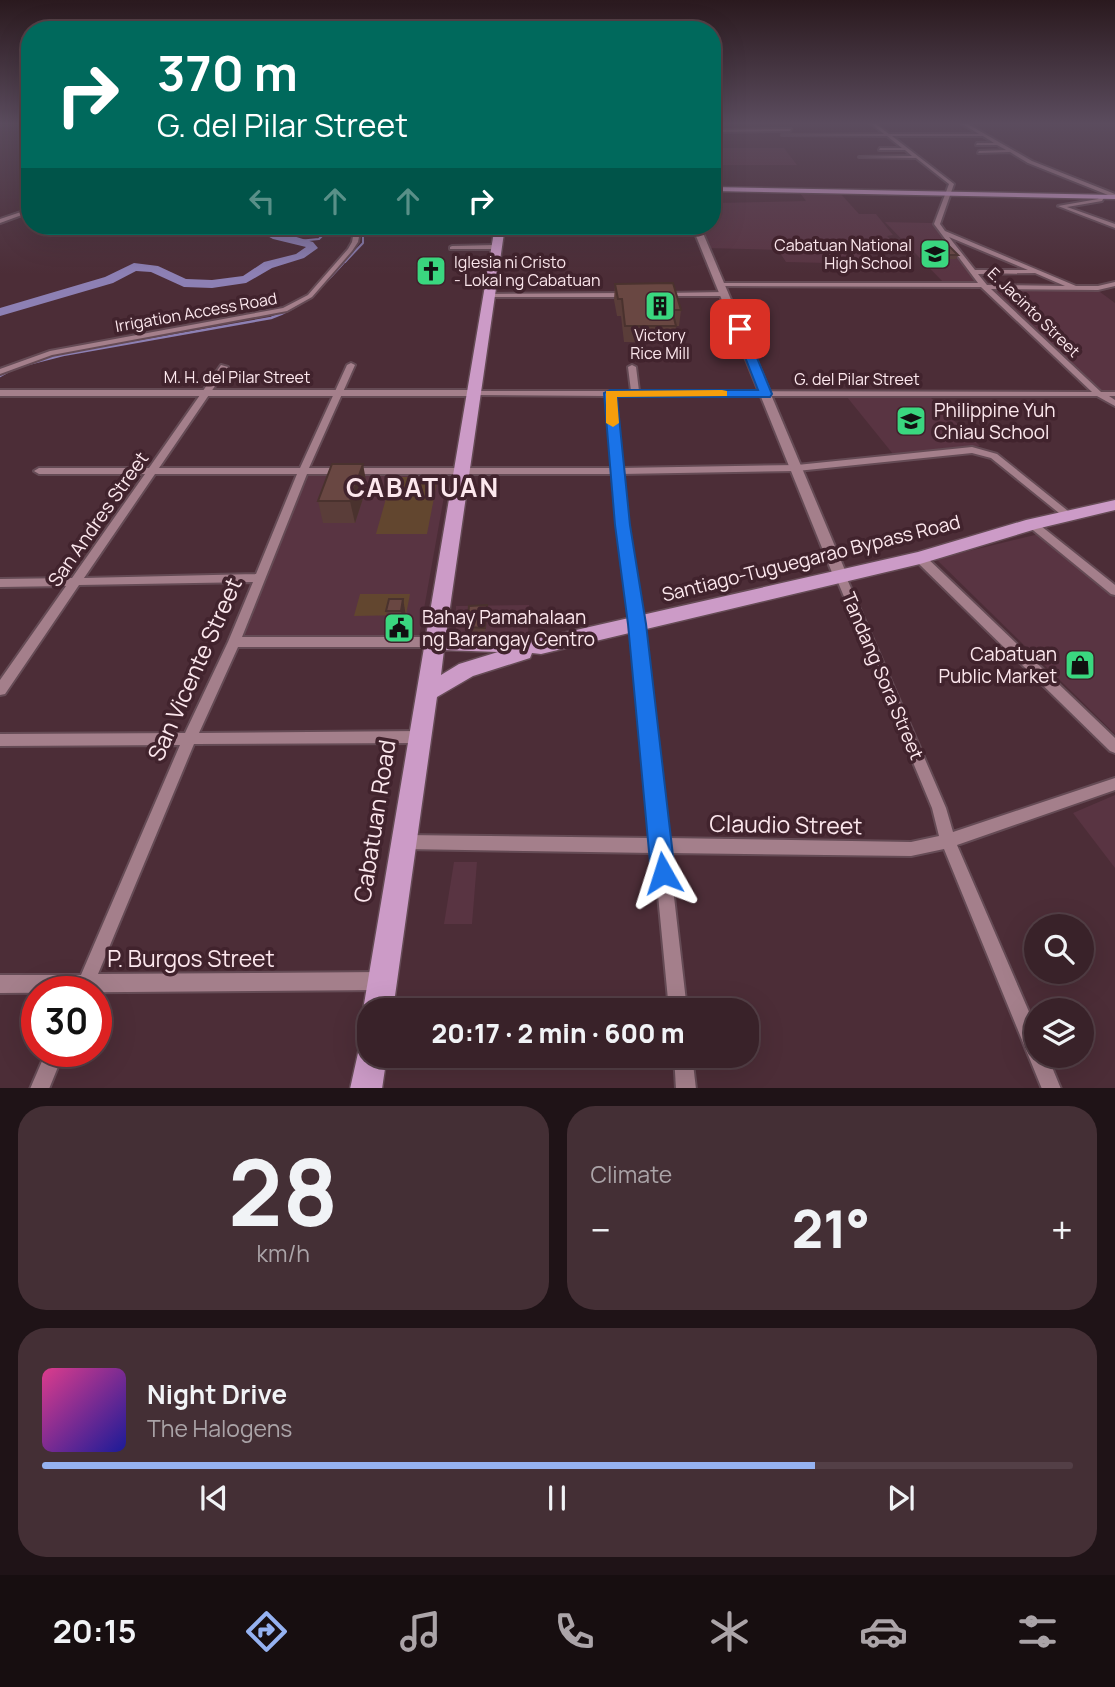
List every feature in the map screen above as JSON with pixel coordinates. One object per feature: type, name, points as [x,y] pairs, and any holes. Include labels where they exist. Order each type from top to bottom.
[{"type":"highway","points":[[721,188],[1115,197]]},
{"type":"highway","points":[[433,642],[498,235]]},
{"type":"highway","name":"Santiago-Tuguegarao Bypass Road","points":[[433,642],[541,646],[920,558],[1032,524],[1115,505]]},
{"type":"highway","name":"Cabatuan Road","points":[[379,998],[433,642]]},
{"type":"highway","points":[[427,692],[490,661],[541,646]]},
{"type":"highway","points":[[366,1088],[369,1068]]},
{"type":"street","points":[[938,173],[951,182],[953,187],[937,222],[940,231],[1076,288]]},
{"type":"street","points":[[1056,173],[1115,197]]},
{"type":"street","points":[[1103,196],[1100,200],[1061,206],[1115,226]]},
{"type":"street","points":[[0,221],[21,213]]},
{"type":"street","name":"E. Jacinto Street","points":[[940,231],[984,286],[1099,394],[1115,404]]},
{"type":"street","name":"Irrigation Access Road","points":[[0,372],[50,353],[256,318],[292,308],[310,296],[353,247],[356,235]]},
{"type":"street","name":"Tandang Sora Street","points":[[700,235],[939,808],[948,841],[1024,1022]]},
{"type":"street","points":[[452,248],[496,247]]},
{"type":"street","points":[[998,255],[1010,272]]},
{"type":"street","points":[[973,272],[1039,272]]},
{"type":"street","points":[[659,295],[723,290],[984,286],[1076,288],[1115,285]]},
{"type":"street","points":[[488,296],[632,295]]},
{"type":"street","name":"San Vicente Street","points":[[89,976],[189,738],[234,642],[303,471],[351,365]]},
{"type":"street","name":"San Andres Street","points":[[0,690],[224,367]]},
{"type":"street","points":[[632,367],[635,394]]},
{"type":"street","name":"M. H. del Pilar Street","points":[[0,393],[474,393]]},
{"type":"street","name":"G. del Pilar Street","points":[[474,393],[1115,394]]},
{"type":"street","points":[[610,393],[628,578],[637,624],[677,998]]},
{"type":"street","points":[[39,471],[617,471],[797,468],[981,451],[994,456],[1068,515]]},
{"type":"street","points":[[1032,524],[1115,591]]},
{"type":"street","points":[[920,558],[1115,747]]},
{"type":"street","points":[[0,583],[261,578]]},
{"type":"street","points":[[234,642],[433,642]]},
{"type":"street","points":[[0,740],[419,737]]},
{"type":"street","name":"Claudio Street","points":[[403,842],[911,849],[948,841],[1115,784]]},
{"type":"street","name":"P. Burgos Street","points":[[112,987],[382,981]]},
{"type":"street","name":"P. Burgos Street","points":[[0,984],[21,985]]},
{"type":"street","points":[[39,1088],[48,1067]]},
{"type":"street","points":[[684,1068],[686,1088]]},
{"type":"street","points":[[1044,1068],[1052,1088]]},
{"type":"shaded area","points":[[800,193],[841,194],[859,214],[876,214],[893,235],[887,236],[903,252],[859,252],[866,262],[786,262],[778,250],[707,248],[702,235],[721,235],[721,203],[806,201]]},
{"type":"shaded area","name":"Cabatuan National High School","points":[[885,222],[932,223],[978,285],[945,284]]},
{"type":"shaded area","points":[[991,289],[1096,289],[1115,303],[1115,391],[1100,391]]},
{"type":"shaded area","name":"Philippine Yuh Chiau School","points":[[928,395],[980,446],[893,454],[847,397]]},
{"type":"shaded area","points":[[448,474],[419,637],[239,638],[306,475]]},
{"type":"shaded area","points":[[392,477],[438,477],[427,534],[376,534]]},
{"type":"shaded area","name":"Cabatuan Public Market","points":[[1039,534],[1115,596],[1115,734],[936,559]]},
{"type":"shaded area","points":[[360,594],[410,594],[406,615],[354,616]]},
{"type":"shaded area","points":[[529,605],[528,638],[470,638],[456,633],[456,606]]},
{"type":"shaded area","points":[[1115,795],[1115,868],[1073,813]]},
{"type":"shaded area","points":[[454,862],[477,862],[472,924],[444,924]]},
{"type":"building","points":[[923,242],[945,242],[958,255],[936,255]]},
{"type":"building","points":[[673,283],[681,310],[672,310],[676,326],[625,326],[622,299],[618,299],[615,284]]},
{"type":"building","points":[[332,464],[363,464],[350,501],[318,501]]},
{"type":"building","points":[[389,599],[403,599],[401,611],[386,611]]},
{"type":"building","points":[[487,605],[485,628],[467,627],[469,606]]},
{"type":"waterway","points":[[0,219],[21,211]]},
{"type":"waterway","points":[[0,312],[109,280],[134,267],[154,269],[184,283],[212,284],[246,279],[268,265],[300,256],[312,248],[309,244],[273,235]]},
{"type":"waterway","points":[[298,241],[319,239],[323,235]]},
{"type":"waterway","points":[[345,262],[363,243],[363,235]]},
{"type":"waterway","points":[[28,364],[63,355],[271,318],[304,301],[346,260]]},
{"type":"waterway","points":[[0,376],[11,370]]},
{"type":"slow traffic","points":[[613,423],[610,393],[722,394]]},
{"type":"place","name":"Cabatuan National High School","points":[[935,254]]},
{"type":"place","name":"Iglesia ni Cristo - Lokal ng Cabatuan","points":[[431,271]]},
{"type":"place","name":"Victory Rice Mill","points":[[660,306]]},
{"type":"place","name":"Philippine Yuh Chiau School","points":[[911,421]]},
{"type":"place","name":"Bahay Pamahalaan ng Barangay Centro","points":[[399,628]]},
{"type":"place","name":"Cabatuan Public Market","points":[[1080,665]]},
{"type":"district","name":"CABATUAN","points":[[423,487]]},
{"type":"route","points":[[663,873],[637,624],[622,525],[610,393],[766,394],[740,329]]}]
